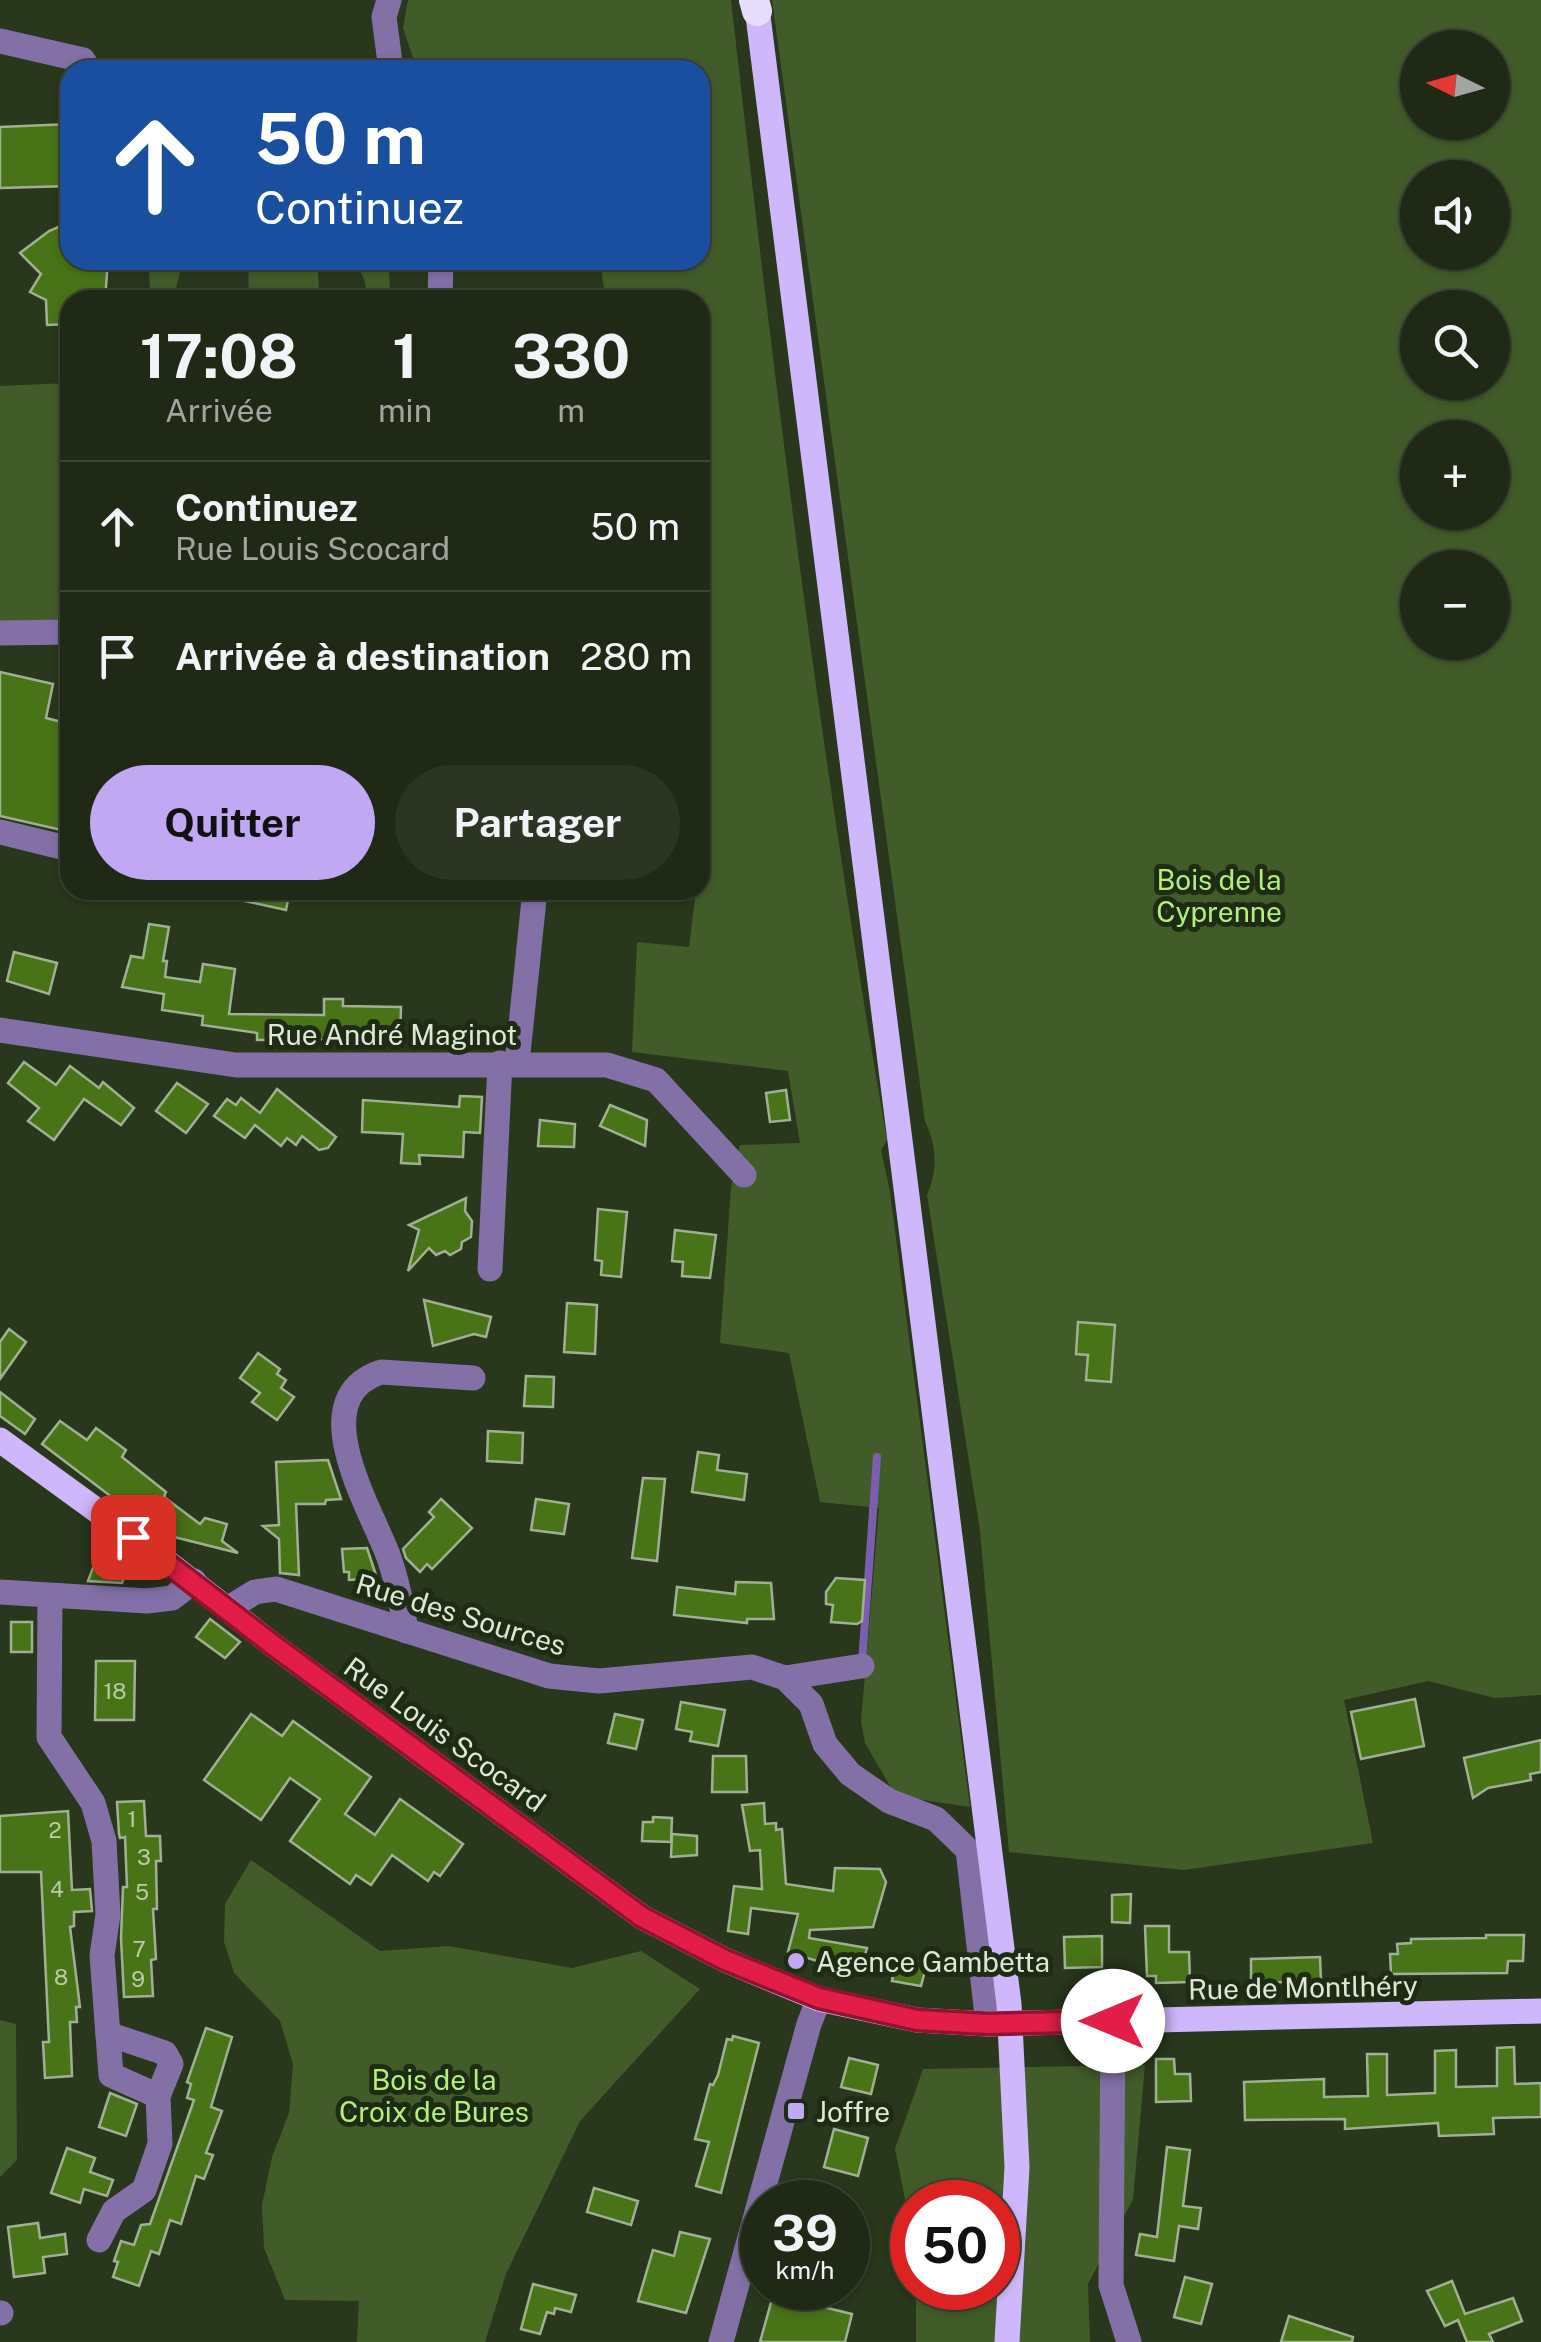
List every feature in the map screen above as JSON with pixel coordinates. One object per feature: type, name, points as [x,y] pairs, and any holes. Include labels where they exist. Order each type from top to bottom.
[{"type":"main road","points":[[756,4],[1008,2004],[1017,2167],[1007,2342]]},
{"type":"main road","name":"Rue Louis Scocard","points":[[0,1440],[642,1917],[725,1960],[819,1998],[868,2011],[947,2022]]},
{"type":"main road","name":"Rue de Montlhéry","points":[[947,2022],[1541,2011]]},
{"type":"street","points":[[389,0],[384,17],[390,60]]},
{"type":"street","points":[[0,41],[82,60]]},
{"type":"street","points":[[0,633],[60,632]]},
{"type":"street","points":[[0,832],[60,847]]},
{"type":"street","points":[[490,1268],[508,1064],[533,900]]},
{"type":"street","name":"Rue André Maginot","points":[[0,1030],[236,1065],[607,1065],[656,1080],[744,1174]]},
{"type":"street","points":[[406,1631],[388,1557],[345,1454],[344,1419],[351,1392],[369,1376],[381,1372],[473,1378]]},
{"type":"street","points":[[0,1592],[148,1600],[172,1598],[194,1581]]},
{"type":"street","name":"Rue des Sources","points":[[229,1608],[255,1592],[276,1589],[548,1676],[599,1681],[752,1666],[785,1678]]},
{"type":"street","points":[[50,1596],[49,1737],[93,1802],[104,1841],[108,1915],[102,1955],[110,2075],[158,2096]]},
{"type":"street","points":[[785,1678],[862,1666]]},
{"type":"street","points":[[785,1678],[810,1704],[825,1744],[850,1774],[878,1794],[936,1819],[968,1850],[988,2024]]},
{"type":"street","points":[[722,2342],[819,1998]]},
{"type":"street","points":[[1113,2021],[1111,2285],[1130,2342]]},
{"type":"street","points":[[98,2240],[114,2211],[144,2190],[160,2144],[158,2096],[171,2064],[165,2053],[108,2034]]},
{"type":"green space","points":[[408,0],[731,0],[800,571],[887,1140],[881,1150],[890,1192],[970,1807],[896,1796],[865,1743],[861,1722],[879,1508],[820,1502],[789,1353],[720,1343],[731,1188],[740,1145],[800,1143],[788,1071],[632,1052],[637,942],[689,947],[695,900],[710,900],[710,290],[604,290],[601,270],[710,270],[710,60],[414,60],[403,28]]},
{"type":"green space","name":"Bois de la Cyprenne","points":[[772,0],[1541,0],[1541,1695],[1495,1698],[1428,1681],[1344,1700],[1373,1843],[1184,1870],[1009,1852],[980,1531],[927,1195],[935,1158],[925,1121]]},
{"type":"green space","points":[[149,270],[180,270],[176,290],[150,290]]},
{"type":"green space","points":[[248,270],[318,270],[319,290],[249,290]]},
{"type":"green space","points":[[360,270],[389,270],[390,290],[366,290]]},
{"type":"green space","points":[[60,383],[60,623],[0,622],[0,386]]},
{"type":"green space","name":"Bois de la Croix de Bures","points":[[251,1860],[380,1951],[449,1946],[572,1968],[641,1951],[700,1989],[580,2121],[506,2274],[485,2342],[357,2342],[359,2301],[285,2300],[264,2248],[262,2205],[272,2157],[289,2113],[293,2064],[280,2021],[234,1973],[224,1942],[225,1904]]},
{"type":"green space","points":[[0,2020],[16,2024],[17,2160],[0,2177]]},
{"type":"green space","points":[[1145,2065],[1133,2199],[1088,2284],[1090,2342],[916,2342],[916,2310],[1020,2310],[1020,2180],[901,2180],[895,2149],[923,2069]]},
{"type":"building","points":[[60,124],[60,186],[0,188],[0,127]]},
{"type":"building","points":[[60,226],[60,270],[107,270],[106,290],[60,290],[60,324],[47,325],[46,300],[30,292],[41,274],[20,253]]},
{"type":"building","points":[[0,672],[53,684],[46,718],[60,722],[60,830],[0,816]]},
{"type":"building","points":[[240,900],[288,900],[286,910]]},
{"type":"building","points":[[149,924],[169,927],[163,961],[167,961],[165,977],[200,982],[203,964],[235,969],[229,1014],[324,1015],[324,999],[343,999],[343,1006],[401,1007],[400,1039],[257,1040],[257,1033],[202,1025],[203,1016],[162,1010],[164,994],[122,987],[131,956],[143,958]]},
{"type":"building","points":[[14,952],[57,963],[49,994],[7,981]]},
{"type":"building","points":[[24,1062],[56,1085],[70,1066],[99,1088],[103,1082],[134,1108],[121,1125],[84,1099],[54,1140],[28,1121],[39,1108],[8,1083]]},
{"type":"building","points":[[177,1083],[208,1104],[186,1133],[156,1111]]},
{"type":"building","points":[[277,1089],[336,1137],[328,1148],[319,1150],[302,1136],[296,1145],[287,1138],[281,1146],[255,1125],[245,1138],[214,1116],[227,1099],[236,1105],[241,1098],[260,1113]]},
{"type":"building","points":[[786,1090],[790,1120],[770,1122],[766,1093]]},
{"type":"building","points":[[460,1096],[482,1097],[480,1133],[464,1132],[463,1157],[419,1155],[420,1164],[401,1163],[403,1134],[362,1132],[363,1100],[459,1107]]},
{"type":"building","points":[[610,1105],[647,1120],[645,1146],[600,1126]]},
{"type":"building","points":[[540,1120],[575,1124],[574,1147],[538,1146]]},
{"type":"building","points":[[466,1198],[465,1211],[472,1221],[471,1237],[450,1255],[445,1251],[436,1255],[429,1248],[408,1271],[419,1230],[409,1225]]},
{"type":"building","points":[[598,1209],[627,1212],[621,1277],[601,1275],[602,1261],[595,1260]]},
{"type":"building","points":[[675,1230],[716,1235],[710,1278],[682,1276],[683,1262],[672,1261]]},
{"type":"building","points":[[424,1300],[491,1317],[486,1337],[474,1334],[433,1346]]},
{"type":"building","points":[[567,1303],[597,1305],[595,1354],[564,1352]]},
{"type":"building","points":[[1078,1322],[1115,1325],[1111,1382],[1086,1380],[1088,1355],[1076,1354]]},
{"type":"building","points":[[9,1329],[26,1342],[0,1379],[0,1342]]},
{"type":"building","points":[[258,1353],[280,1369],[277,1374],[286,1380],[281,1388],[294,1397],[277,1420],[252,1402],[260,1393],[240,1378]]},
{"type":"building","points":[[526,1376],[554,1377],[553,1407],[524,1406]]},
{"type":"building","points":[[0,1392],[35,1419],[25,1434],[0,1416]]},
{"type":"building","points":[[60,1421],[87,1440],[96,1428],[126,1450],[122,1457],[200,1524],[205,1518],[227,1524],[222,1541],[238,1553],[170,1536],[167,1539],[42,1444]]},
{"type":"building","points":[[488,1431],[523,1433],[522,1463],[487,1461]]},
{"type":"building","points":[[698,1452],[719,1455],[717,1470],[747,1474],[744,1500],[692,1492]]},
{"type":"building","points":[[328,1460],[341,1499],[326,1500],[325,1504],[296,1504],[299,1575],[280,1573],[279,1539],[263,1526],[279,1525],[276,1462]]},
{"type":"building","points":[[643,1478],[665,1479],[657,1561],[632,1558]]},
{"type":"building","points":[[441,1499],[472,1528],[432,1569],[427,1564],[420,1572],[403,1549],[434,1517],[429,1512]]},
{"type":"building","points":[[536,1499],[569,1504],[564,1534],[531,1530]]},
{"type":"building","points":[[103,1541],[130,1562],[122,1583],[88,1581]]},
{"type":"building","points":[[367,1548],[377,1578],[349,1580],[349,1572],[344,1572],[342,1549]]},
{"type":"building","points":[[836,1578],[865,1580],[862,1621],[857,1624],[831,1622],[833,1605],[826,1604],[826,1592]]},
{"type":"building","points":[[736,1582],[771,1583],[774,1619],[747,1619],[747,1623],[674,1615],[677,1587],[735,1594]]},
{"type":"building","points":[[210,1619],[240,1642],[225,1658],[196,1637]]},
{"type":"building","points":[[11,1622],[32,1622],[32,1652],[11,1652]]},
{"type":"building","points":[[96,1661],[135,1661],[134,1720],[95,1720]]},
{"type":"building","points":[[1415,1699],[1424,1746],[1361,1759],[1351,1712]]},
{"type":"building","points":[[681,1702],[725,1710],[718,1746],[690,1741],[692,1732],[676,1729]]},
{"type":"building","points":[[251,1714],[282,1736],[293,1721],[371,1777],[345,1814],[375,1835],[400,1799],[463,1844],[440,1876],[434,1872],[428,1881],[392,1855],[371,1885],[356,1875],[350,1884],[290,1841],[320,1799],[290,1778],[261,1820],[204,1780]]},
{"type":"building","points":[[615,1714],[643,1720],[636,1749],[608,1743]]},
{"type":"building","points":[[1541,1740],[1541,1772],[1530,1774],[1531,1780],[1488,1788],[1473,1798],[1464,1758]]},
{"type":"building","points":[[713,1756],[746,1756],[747,1792],[712,1792]]},
{"type":"building","points":[[144,1801],[146,1836],[160,1836],[157,1909],[153,1909],[153,1996],[124,1997],[121,1938],[123,1887],[127,1887],[125,1837],[120,1838],[119,1834],[117,1802]]},
{"type":"building","points":[[764,1803],[765,1824],[776,1823],[776,1830],[782,1829],[786,1884],[833,1891],[835,1868],[880,1869],[886,1882],[873,1927],[810,1930],[809,1938],[867,1948],[859,1974],[788,1952],[798,1914],[751,1908],[748,1934],[728,1931],[734,1886],[762,1889],[760,1850],[750,1851],[742,1805]]},
{"type":"building","points":[[68,1811],[72,1890],[90,1889],[92,1911],[74,1912],[74,1926],[70,1927],[80,2007],[76,2007],[77,2022],[70,2022],[72,2076],[45,2078],[43,2042],[49,2042],[41,1872],[0,1872],[0,1816]]},
{"type":"building","points":[[653,1817],[672,1818],[671,1842],[642,1841],[643,1822],[653,1822]]},
{"type":"building","points":[[672,1834],[697,1836],[697,1855],[671,1857]]},
{"type":"building","points":[[1131,1894],[1130,1923],[1112,1922],[1112,1895]]},
{"type":"building","points":[[1145,1926],[1169,1926],[1169,1952],[1189,1952],[1190,1982],[1156,1983],[1156,1976],[1147,1976]]},
{"type":"building","points":[[1524,1935],[1523,1961],[1508,1961],[1507,1973],[1391,1974],[1390,1954],[1398,1954],[1397,1944],[1411,1943],[1411,1939]]},
{"type":"building","points":[[1102,1936],[1102,1967],[1065,1968],[1064,1937]]},
{"type":"building","points":[[896,1957],[927,1963],[921,1986],[892,1981]]},
{"type":"building","points":[[1320,1957],[1321,1981],[1251,1983],[1251,1959]]},
{"type":"building","points":[[206,2028],[232,2037],[211,2107],[222,2111],[206,2153],[213,2155],[204,2179],[196,2176],[181,2224],[170,2220],[159,2254],[151,2251],[139,2286],[113,2277],[118,2262],[114,2261],[121,2241],[134,2245],[141,2225],[150,2224],[194,2100],[187,2098],[191,2084],[187,2082]]},
{"type":"building","points":[[733,2036],[759,2043],[721,2193],[696,2186],[709,2142],[695,2139],[710,2084],[718,2075],[727,2039],[732,2040]]},
{"type":"building","points":[[1514,2047],[1515,2084],[1541,2083],[1541,2117],[1493,2118],[1494,2134],[1439,2136],[1438,2123],[1345,2129],[1345,2119],[1245,2120],[1244,2082],[1324,2079],[1324,2097],[1368,2096],[1367,2054],[1387,2054],[1387,2095],[1435,2093],[1435,2051],[1456,2050],[1456,2087],[1497,2086],[1497,2048]]},
{"type":"building","points":[[849,2058],[878,2065],[871,2094],[841,2087]]},
{"type":"building","points":[[1156,2059],[1174,2059],[1175,2074],[1190,2074],[1191,2101],[1156,2102]]},
{"type":"building","points":[[110,2093],[137,2104],[126,2136],[99,2127]]},
{"type":"building","points":[[834,2129],[868,2138],[858,2176],[824,2167]]},
{"type":"building","points":[[1167,2147],[1190,2150],[1183,2206],[1201,2208],[1198,2229],[1179,2226],[1174,2261],[1136,2255],[1140,2234],[1157,2237]]},
{"type":"building","points":[[67,2148],[95,2158],[90,2172],[113,2180],[107,2196],[84,2189],[80,2203],[51,2193]]},
{"type":"building","points":[[594,2188],[638,2201],[631,2225],[587,2212]]},
{"type":"building","points":[[38,2223],[40,2238],[65,2234],[67,2254],[43,2257],[45,2273],[14,2277],[8,2227]]},
{"type":"building","points":[[680,2232],[710,2239],[686,2313],[638,2301],[653,2250],[674,2256]]},
{"type":"building","points":[[1185,2277],[1212,2284],[1201,2324],[1174,2317]]},
{"type":"building","points":[[1452,2281],[1465,2314],[1513,2298],[1522,2321],[1489,2334],[1493,2342],[1467,2342],[1458,2320],[1445,2326],[1427,2291]]},
{"type":"building","points":[[533,2284],[576,2295],[571,2312],[555,2308],[554,2314],[547,2312],[540,2334],[521,2329]]},
{"type":"building","points":[[769,2310],[835,2310],[852,2314],[845,2342],[760,2342]]},
{"type":"building","points":[[1289,2316],[1353,2337],[1352,2342],[1281,2342]]},
{"type":"waterway","points":[[862,1662],[877,1457]]},
{"type":"place","name":"Agence Gambetta","points":[[796,1961]]},
{"type":"place","name":"Joffre","points":[[796,2111]]},
{"type":"route","points":[[133,1537],[642,1917],[725,1960],[819,1998],[917,2020],[988,2024],[1113,2021]]}]
